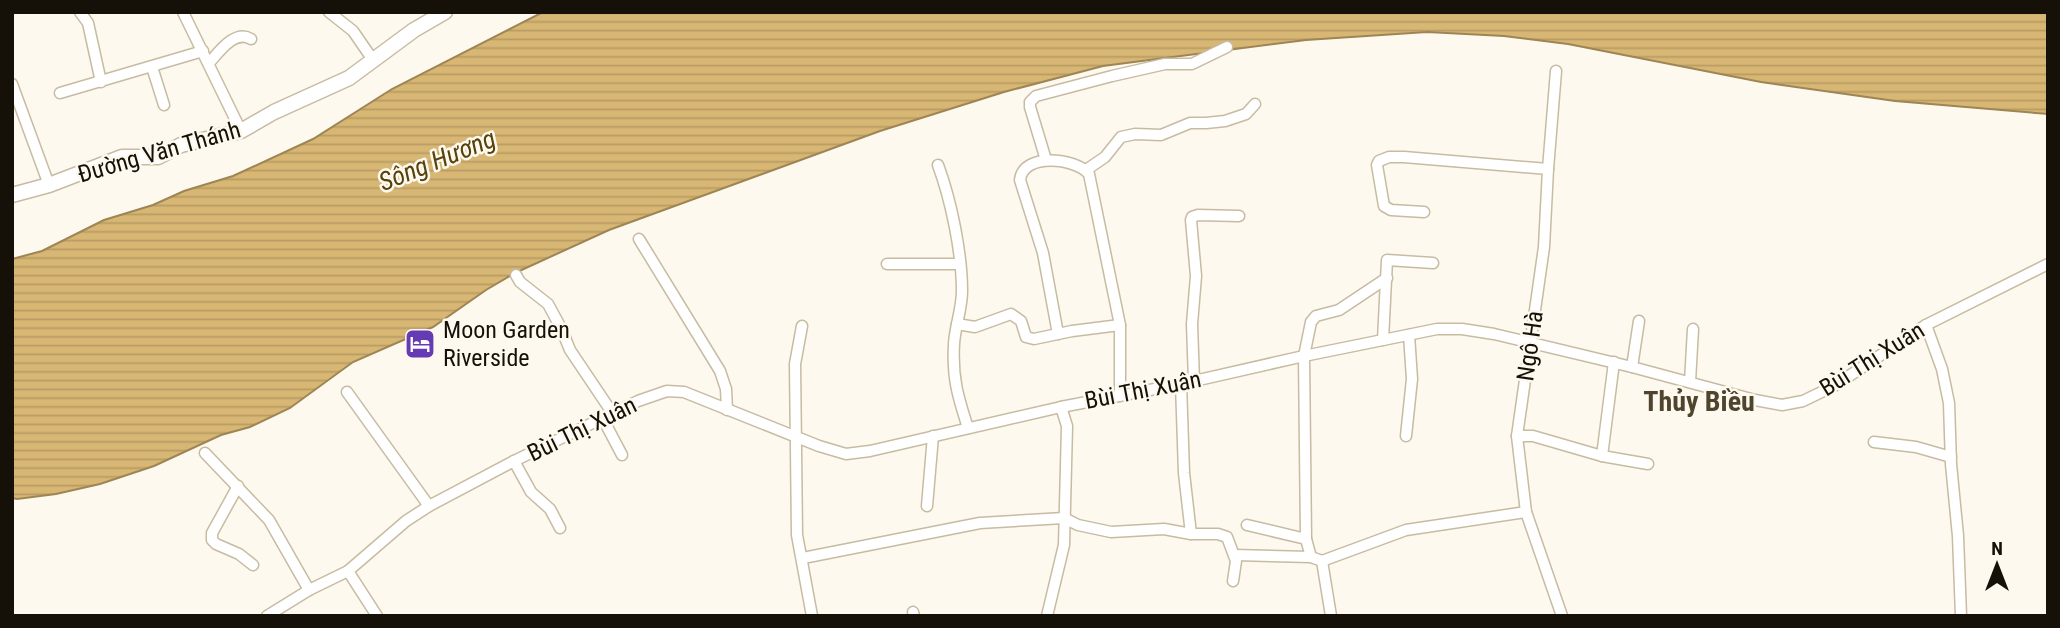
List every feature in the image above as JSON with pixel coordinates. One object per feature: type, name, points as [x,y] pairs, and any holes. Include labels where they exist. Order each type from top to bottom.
[{"type":"main road","name":"Đường Văn Thánh","points":[[12,195],[48,185],[122,157],[158,157],[181,145],[241,131],[274,112],[349,78],[414,30],[445,12]]},
{"type":"street","points":[[80,12],[88,23],[102,82]]},
{"type":"street","points":[[183,12],[241,131]]},
{"type":"street","points":[[329,12],[353,31],[373,60]]},
{"type":"street","points":[[209,63],[238,37],[246,36],[251,39]]},
{"type":"street","points":[[1046,160],[1030,107],[1030,102],[1036,96],[1165,64],[1192,64],[1227,47]]},
{"type":"street","points":[[60,93],[203,51]]},
{"type":"street","points":[[152,67],[164,105]]},
{"type":"street","name":"Ngô Hà","points":[[1556,71],[1544,247],[1517,436],[1527,512],[1562,616]]},
{"type":"street","points":[[12,84],[48,185]]},
{"type":"street","points":[[1086,170],[1105,156],[1121,137],[1135,134],[1161,135],[1189,123],[1225,121],[1246,114],[1255,104]]},
{"type":"street","points":[[1424,212],[1391,210],[1384,205],[1377,165],[1379,161],[1389,157],[1404,157],[1548,169]]},
{"type":"street","points":[[1058,334],[1043,253],[1020,180],[1020,174],[1025,167],[1046,160],[1068,163],[1086,170],[1092,183],[1119,325],[1120,396]]},
{"type":"street","points":[[938,165],[949,197],[960,264],[962,290],[954,341],[954,383],[968,428]]},
{"type":"street","points":[[1194,381],[1192,324],[1196,276],[1191,220],[1198,215],[1238,216]]},
{"type":"street","points":[[639,239],[720,371],[726,389],[727,410]]},
{"type":"street","points":[[1383,340],[1388,259],[1433,263]]},
{"type":"street","points":[[887,264],[960,264]]},
{"type":"street","name":"Bùi Thị Xuân","points":[[267,616],[309,590],[348,571],[406,521],[429,506],[638,401],[667,391],[684,392],[797,438],[846,454],[1437,329],[1462,329],[1530,342],[1782,405],[1803,401],[1835,386],[1926,325],[2048,264]]},
{"type":"street","points":[[516,275],[520,282],[548,304],[570,350],[608,417],[622,454]]},
{"type":"street","points":[[1311,557],[1306,539],[1304,356],[1311,322],[1316,316],[1339,310],[1387,278]]},
{"type":"street","points":[[957,324],[975,327],[1011,314],[1021,321],[1024,333],[1030,338],[1119,325]]},
{"type":"street","points":[[1632,367],[1639,321]]},
{"type":"street","points":[[1926,325],[1942,369],[1949,403],[1962,616]]},
{"type":"street","points":[[802,326],[795,364],[797,535],[812,616]]},
{"type":"street","points":[[1690,382],[1693,329]]},
{"type":"street","points":[[1406,436],[1412,379],[1409,335]]},
{"type":"street","points":[[1602,456],[1614,362]]},
{"type":"street","points":[[1181,384],[1184,473],[1191,534]]},
{"type":"street","points":[[347,392],[429,506]]},
{"type":"street","points":[[1047,616],[1065,545],[1067,426],[1061,407]]},
{"type":"street","points":[[927,506],[933,436]]},
{"type":"street","points":[[1517,436],[1533,436],[1602,456],[1647,464]]},
{"type":"street","points":[[1874,442],[1897,443],[1951,457]]},
{"type":"street","points":[[205,453],[269,520],[309,590]]},
{"type":"street","points":[[514,461],[531,492],[550,509],[560,528]]},
{"type":"street","points":[[238,486],[212,533],[212,540],[239,554],[253,565]]},
{"type":"street","points":[[1235,555],[1311,557],[1322,561],[1406,530],[1527,512]]},
{"type":"street","points":[[803,558],[980,523],[1064,519],[1111,532],[1164,529],[1227,537],[1235,555],[1234,581]]},
{"type":"street","points":[[1247,525],[1306,539]]},
{"type":"street","points":[[1322,561],[1331,616]]},
{"type":"street","points":[[348,571],[377,616]]},
{"type":"water","name":"Sông Hương","points":[[543,12],[2048,12],[2048,114],[1895,101],[1761,82],[1568,44],[1504,36],[1427,32],[1306,40],[1103,66],[1004,92],[880,131],[609,230],[515,273],[433,327],[353,362],[290,408],[250,427],[221,435],[154,466],[100,484],[56,494],[12,498],[12,259],[42,251],[104,220],[233,176],[313,139],[392,89]]},
{"type":"place","name":"Moon Garden Riverside","points":[[420,344]]},
{"type":"district","name":"Thủy Biều","points":[[1699,401]]}]
